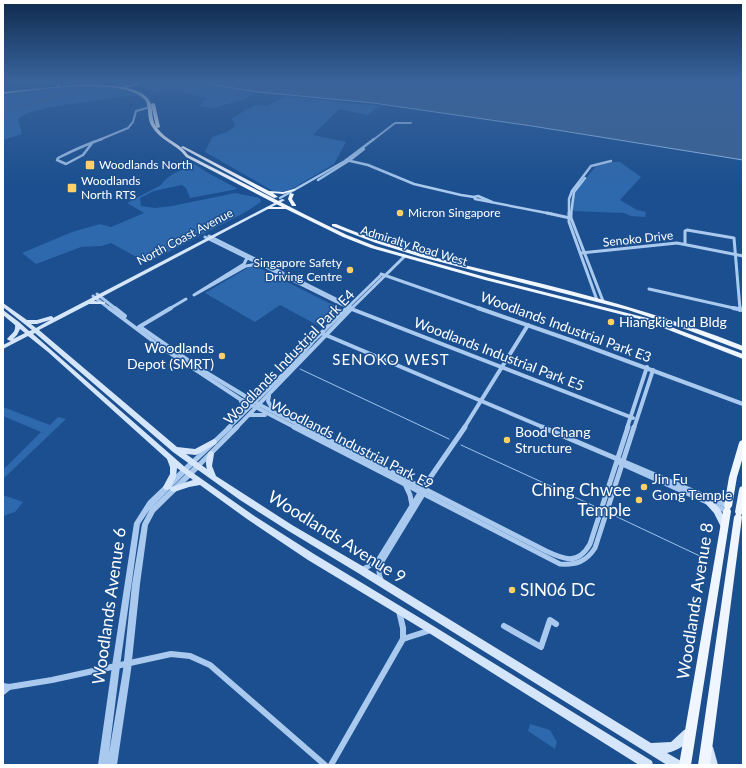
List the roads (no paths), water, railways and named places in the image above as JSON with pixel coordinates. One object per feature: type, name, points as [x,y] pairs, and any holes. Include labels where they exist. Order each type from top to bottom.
[{"type":"main road","name":"Admiralty Road West","points":[[151,116],[151,121],[162,138],[186,153],[187,156],[279,200],[345,236],[403,256],[438,263],[538,292],[645,319],[743,357]]},
{"type":"main road","name":"Admiralty Road West","points":[[154,116],[157,125],[168,138],[267,194]]},
{"type":"main road","points":[[210,168],[217,166],[213,163]]},
{"type":"main road","points":[[218,171],[216,169],[223,168]]},
{"type":"main road","points":[[293,192],[290,199],[294,208],[268,206],[270,201],[267,194],[293,192]]},
{"type":"main road","name":"North Coast Avenue","points":[[51,320],[279,200]]},
{"type":"main road","name":"North Coast Avenue","points":[[12,340],[86,304],[96,296],[110,291],[209,237],[231,228],[268,206]]},
{"type":"main road","name":"Admiralty Road West","points":[[294,208],[356,235],[438,263]]},
{"type":"main road","name":"Admiralty Road West","points":[[457,268],[600,300],[658,317],[743,349]]},
{"type":"main road","points":[[86,304],[105,302],[106,296],[110,291]]},
{"type":"main road","name":"Woodlands Avenue 9","points":[[3,305],[34,328],[194,465],[315,544],[361,570],[677,765]]},
{"type":"main road","name":"Woodlands Avenue 9","points":[[3,312],[187,472],[250,517],[311,557],[432,630],[645,764]]},
{"type":"main road","points":[[26,322],[51,320]]},
{"type":"main road","points":[[45,338],[44,328],[51,320]]},
{"type":"main road","points":[[3,347],[12,340],[18,327],[17,323]]},
{"type":"main road","points":[[3,343],[12,340],[25,339],[37,341]]},
{"type":"main road","points":[[174,449],[196,452],[214,442]]},
{"type":"main road","name":"Woodlands Avenue 8","points":[[685,765],[724,525],[733,478],[743,443]]},
{"type":"main road","points":[[211,454],[209,466],[213,477]]},
{"type":"main road","points":[[168,456],[175,470],[170,488],[202,482]]},
{"type":"main road","name":"Woodlands Avenue 8","points":[[704,765],[743,490]]},
{"type":"main road","points":[[724,525],[710,501],[721,499],[730,494]]},
{"type":"main road","points":[[649,748],[669,748],[677,746],[690,732]]},
{"type":"main road","points":[[707,746],[713,765]]},
{"type":"street","points":[[130,127],[134,122],[135,116]]},
{"type":"street","name":"North Coast Avenue","points":[[279,200],[347,161],[394,125],[411,123],[395,123],[347,161]]},
{"type":"street","points":[[93,142],[79,159],[66,164],[57,160],[58,158],[93,142],[130,127],[137,127]]},
{"type":"street","points":[[347,161],[371,167],[411,183],[570,218]]},
{"type":"street","points":[[600,300],[569,222],[570,200],[574,192],[594,167],[610,161]]},
{"type":"street","points":[[558,216],[569,222]]},
{"type":"street","points":[[570,218],[582,253]]},
{"type":"street","points":[[649,289],[742,310],[734,238],[687,230],[685,231],[685,244]]},
{"type":"street","name":"Woodlands Industrial Park E5","points":[[209,237],[247,258],[350,308],[636,420]]},
{"type":"street","name":"Woodlands Industrial Park E5","points":[[209,237],[350,308]]},
{"type":"street","name":"Senoko Drive","points":[[582,253],[669,243],[685,244],[743,256]]},
{"type":"street","name":"Woodlands Industrial Park E4","points":[[194,465],[211,454],[258,407],[268,393],[323,334],[403,256]]},
{"type":"street","points":[[247,258],[244,264],[194,295],[246,266],[259,264]]},
{"type":"street","name":"Woodlands Industrial Park E3","points":[[383,275],[528,325],[743,404]]},
{"type":"street","name":"Woodlands Industrial Park E9","points":[[96,296],[213,379]]},
{"type":"street","points":[[139,327],[186,299]]},
{"type":"street","name":"Woodlands Industrial Park E9","points":[[105,302],[161,347],[273,417],[405,484],[423,491]]},
{"type":"street","points":[[382,584],[379,572],[381,563],[429,481],[453,446],[528,325]]},
{"type":"street","points":[[323,334],[481,401],[727,509]]},
{"type":"street","points":[[620,462],[631,418],[647,368]]},
{"type":"street","points":[[620,462],[653,370]]},
{"type":"street","points":[[240,417],[243,406],[241,397],[256,396],[268,393],[268,401],[273,411]]},
{"type":"street","name":"Woodlands Industrial Park E4","points":[[187,472],[214,442],[253,404],[268,393]]},
{"type":"street","name":"Woodlands Industrial Park E9","points":[[258,407],[273,411],[560,564],[583,562],[589,557],[595,548],[620,462]]},
{"type":"street","points":[[248,417],[253,414],[260,414],[273,417]]},
{"type":"street","name":"Woodlands Avenue 6","points":[[103,765],[137,523],[150,503],[170,488],[187,472]]},
{"type":"street","points":[[405,484],[410,495],[412,506]]},
{"type":"street","name":"Woodlands Avenue 6","points":[[112,765],[116,750],[144,529],[149,516],[170,488]]},
{"type":"street","points":[[361,570],[378,562],[412,506],[423,491]]},
{"type":"street","points":[[331,765],[403,639],[403,628],[398,610]]},
{"type":"street","points":[[504,626],[541,647],[550,620],[556,624]]},
{"type":"street","points":[[403,639],[432,630]]},
{"type":"street","points":[[3,692],[6,687],[52,680],[171,654],[183,654],[198,659],[216,670],[325,765]]},
{"type":"waterway","points":[[300,369],[449,439]]},
{"type":"waterway","points":[[461,445],[594,506]]},
{"type":"waterway","points":[[613,515],[702,557]]},
{"type":"place","name":"Woodlands North","points":[[90,165]]},
{"type":"place","name":"Woodlands North RTS","points":[[72,188]]},
{"type":"place","name":"Micron Singapore","points":[[400,213]]},
{"type":"place","name":"Singapore Safety Driving Centre","points":[[350,270]]},
{"type":"place","name":"Hiangkie Ind Bldg","points":[[611,322]]},
{"type":"place","name":"Woodlands Depot (SMRT)","points":[[222,356]]},
{"type":"place","name":"Bood Chang Structure","points":[[507,440]]},
{"type":"place","name":"Jin Fu Gong Temple","points":[[644,487]]},
{"type":"place","name":"Ching Chwee Temple","points":[[639,500]]},
{"type":"place","name":"SIN06 DC","points":[[512,590]]},
{"type":"district","name":"SENOKO WEST","points":[[391,360]]}]
